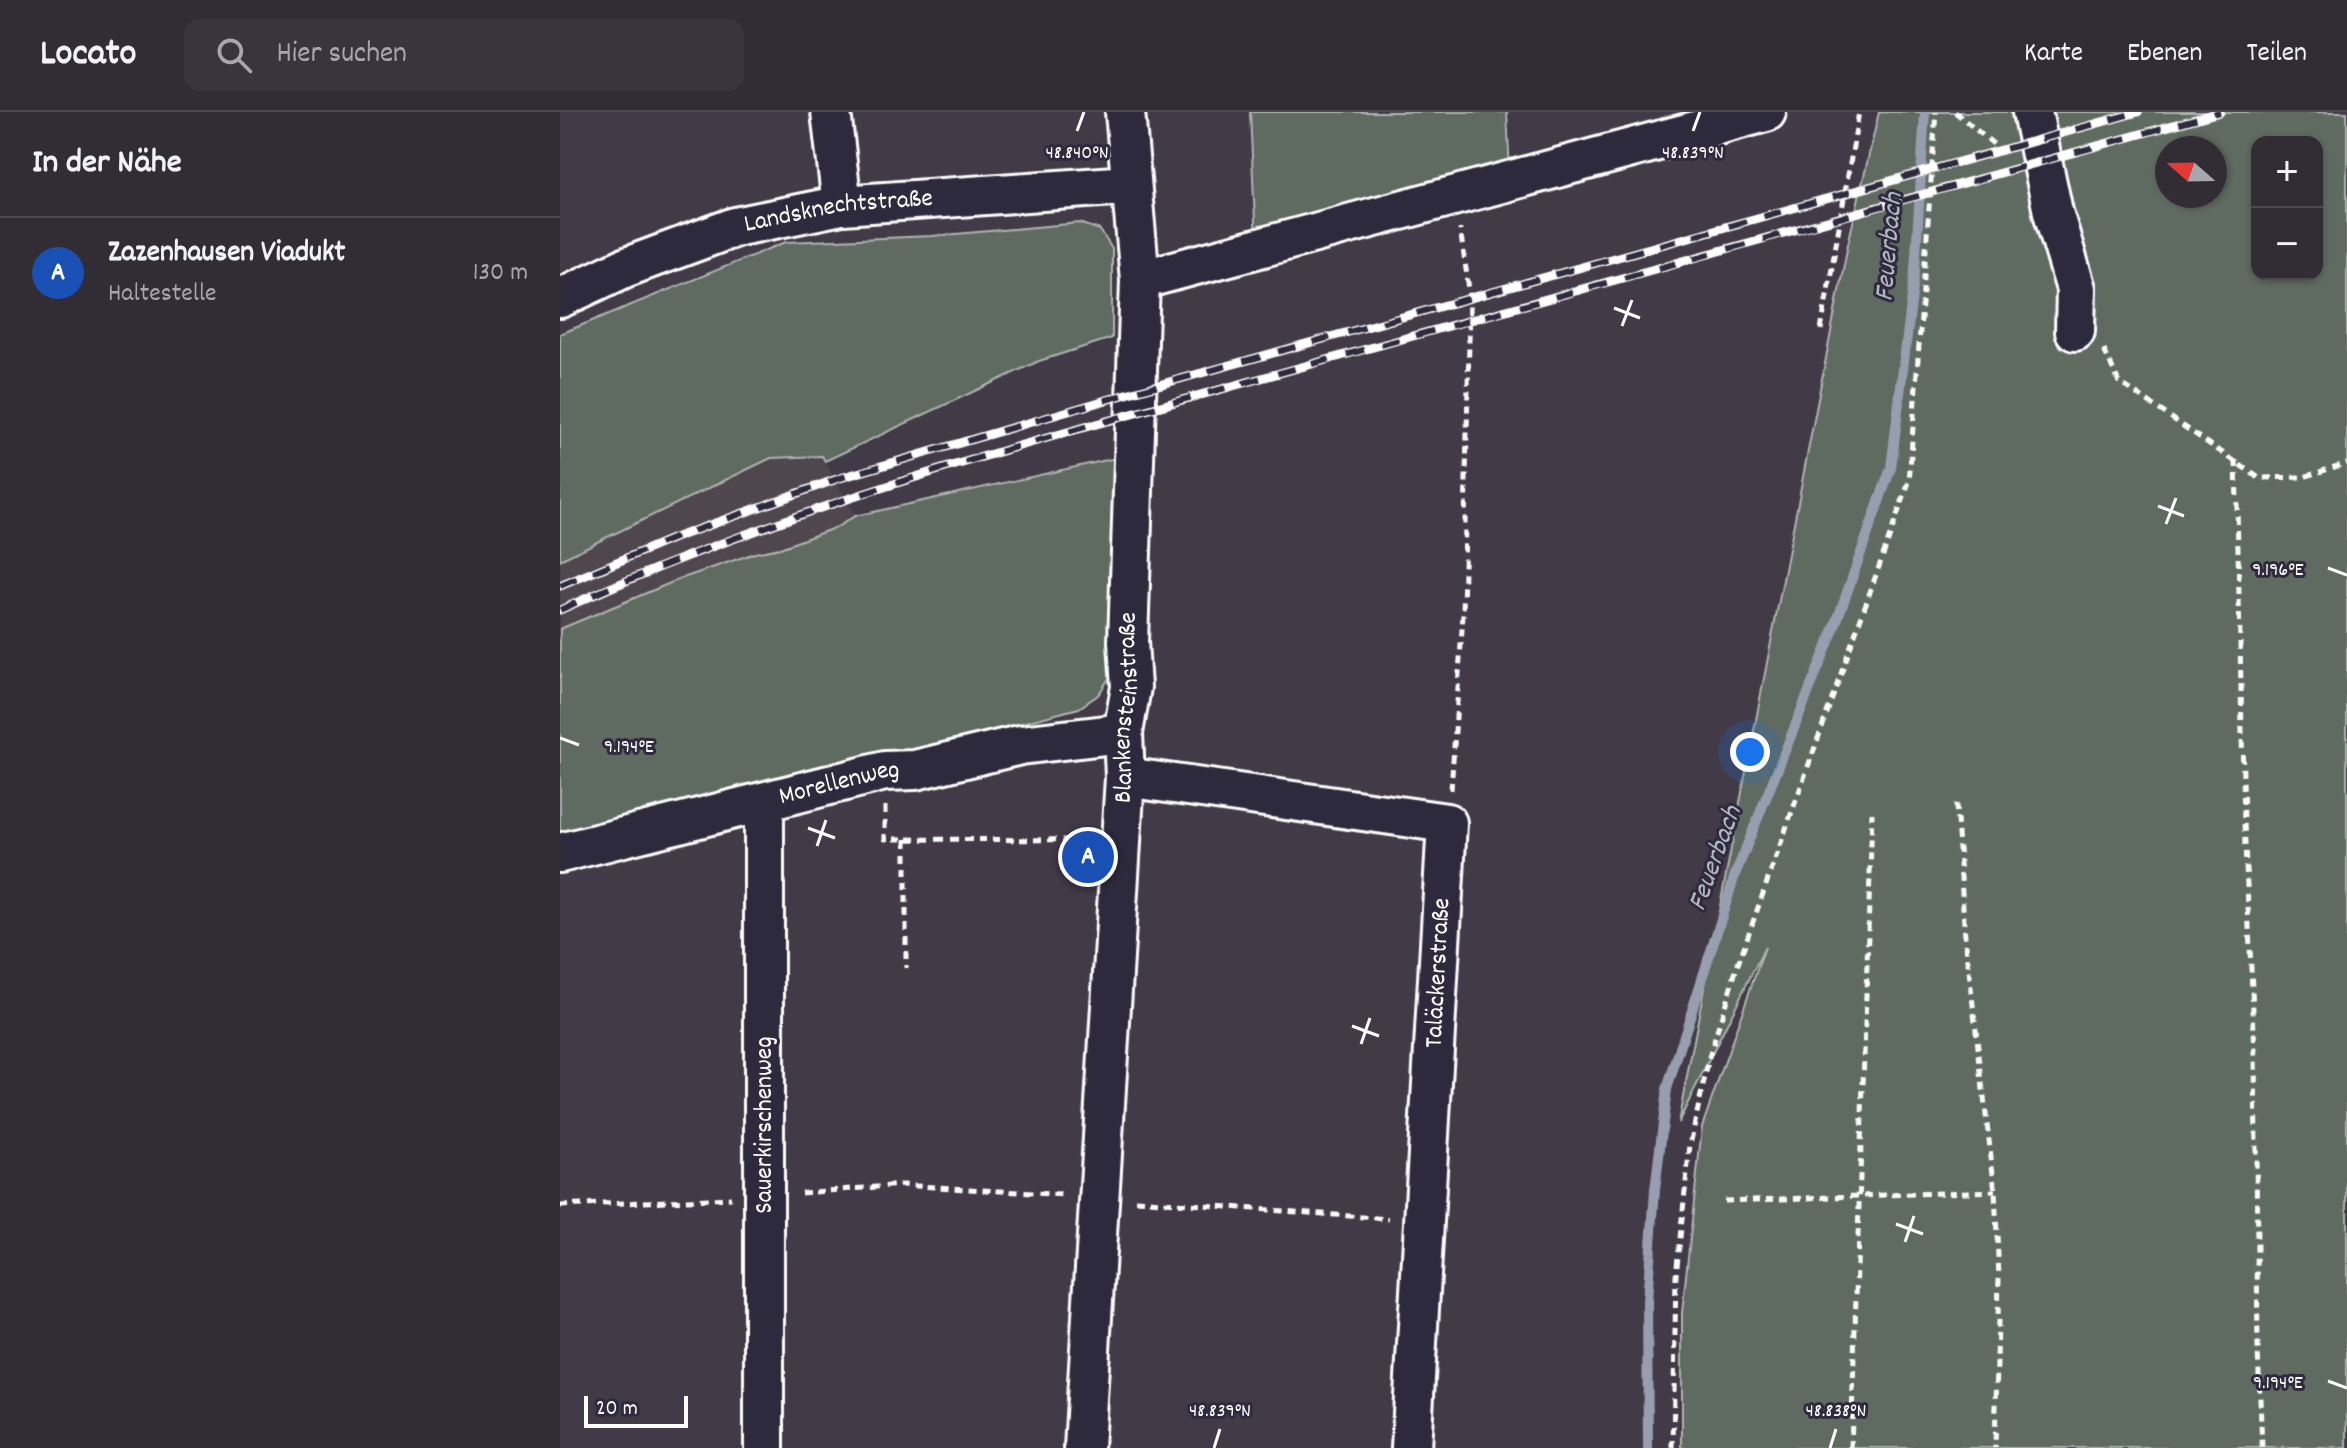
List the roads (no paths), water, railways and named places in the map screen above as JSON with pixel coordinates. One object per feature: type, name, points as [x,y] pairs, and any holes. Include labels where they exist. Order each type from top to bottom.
[{"type":"street","points":[[831,112],[842,205]]},
{"type":"street","name":"Blankensteinstraße","points":[[1084,1448],[1125,777],[1123,733],[1131,687],[1128,642],[1140,280],[1125,112]]},
{"type":"street","points":[[1140,280],[1766,112]]},
{"type":"street","points":[[2032,112],[2053,212],[2088,336]]},
{"type":"street","name":"Landsknechtstraße","points":[[560,298],[624,268],[735,227],[842,205],[1130,185]]},
{"type":"street","name":"Morellenweg","points":[[560,853],[885,771],[915,770],[1020,745],[1123,733]]},
{"type":"street","name":"Taläckerstraße","points":[[1125,777],[1447,823],[1411,1448]]},
{"type":"street","name":"Sauerkirschenweg","points":[[764,802],[764,1448]]},
{"type":"waterway","name":"Feuerbach","points":[[1648,1448],[1647,1301],[1655,1190],[1667,1089],[1735,875],[1834,629],[1891,468],[1915,270],[1925,112]]},
{"type":"railway","points":[[560,586],[674,538],[837,479],[1137,391],[2138,112]]},
{"type":"railway","points":[[560,610],[742,536],[928,473],[2220,112]]},
{"type":"place","name":"Zazenhausen Viadukt","points":[[1088,857]]}]
